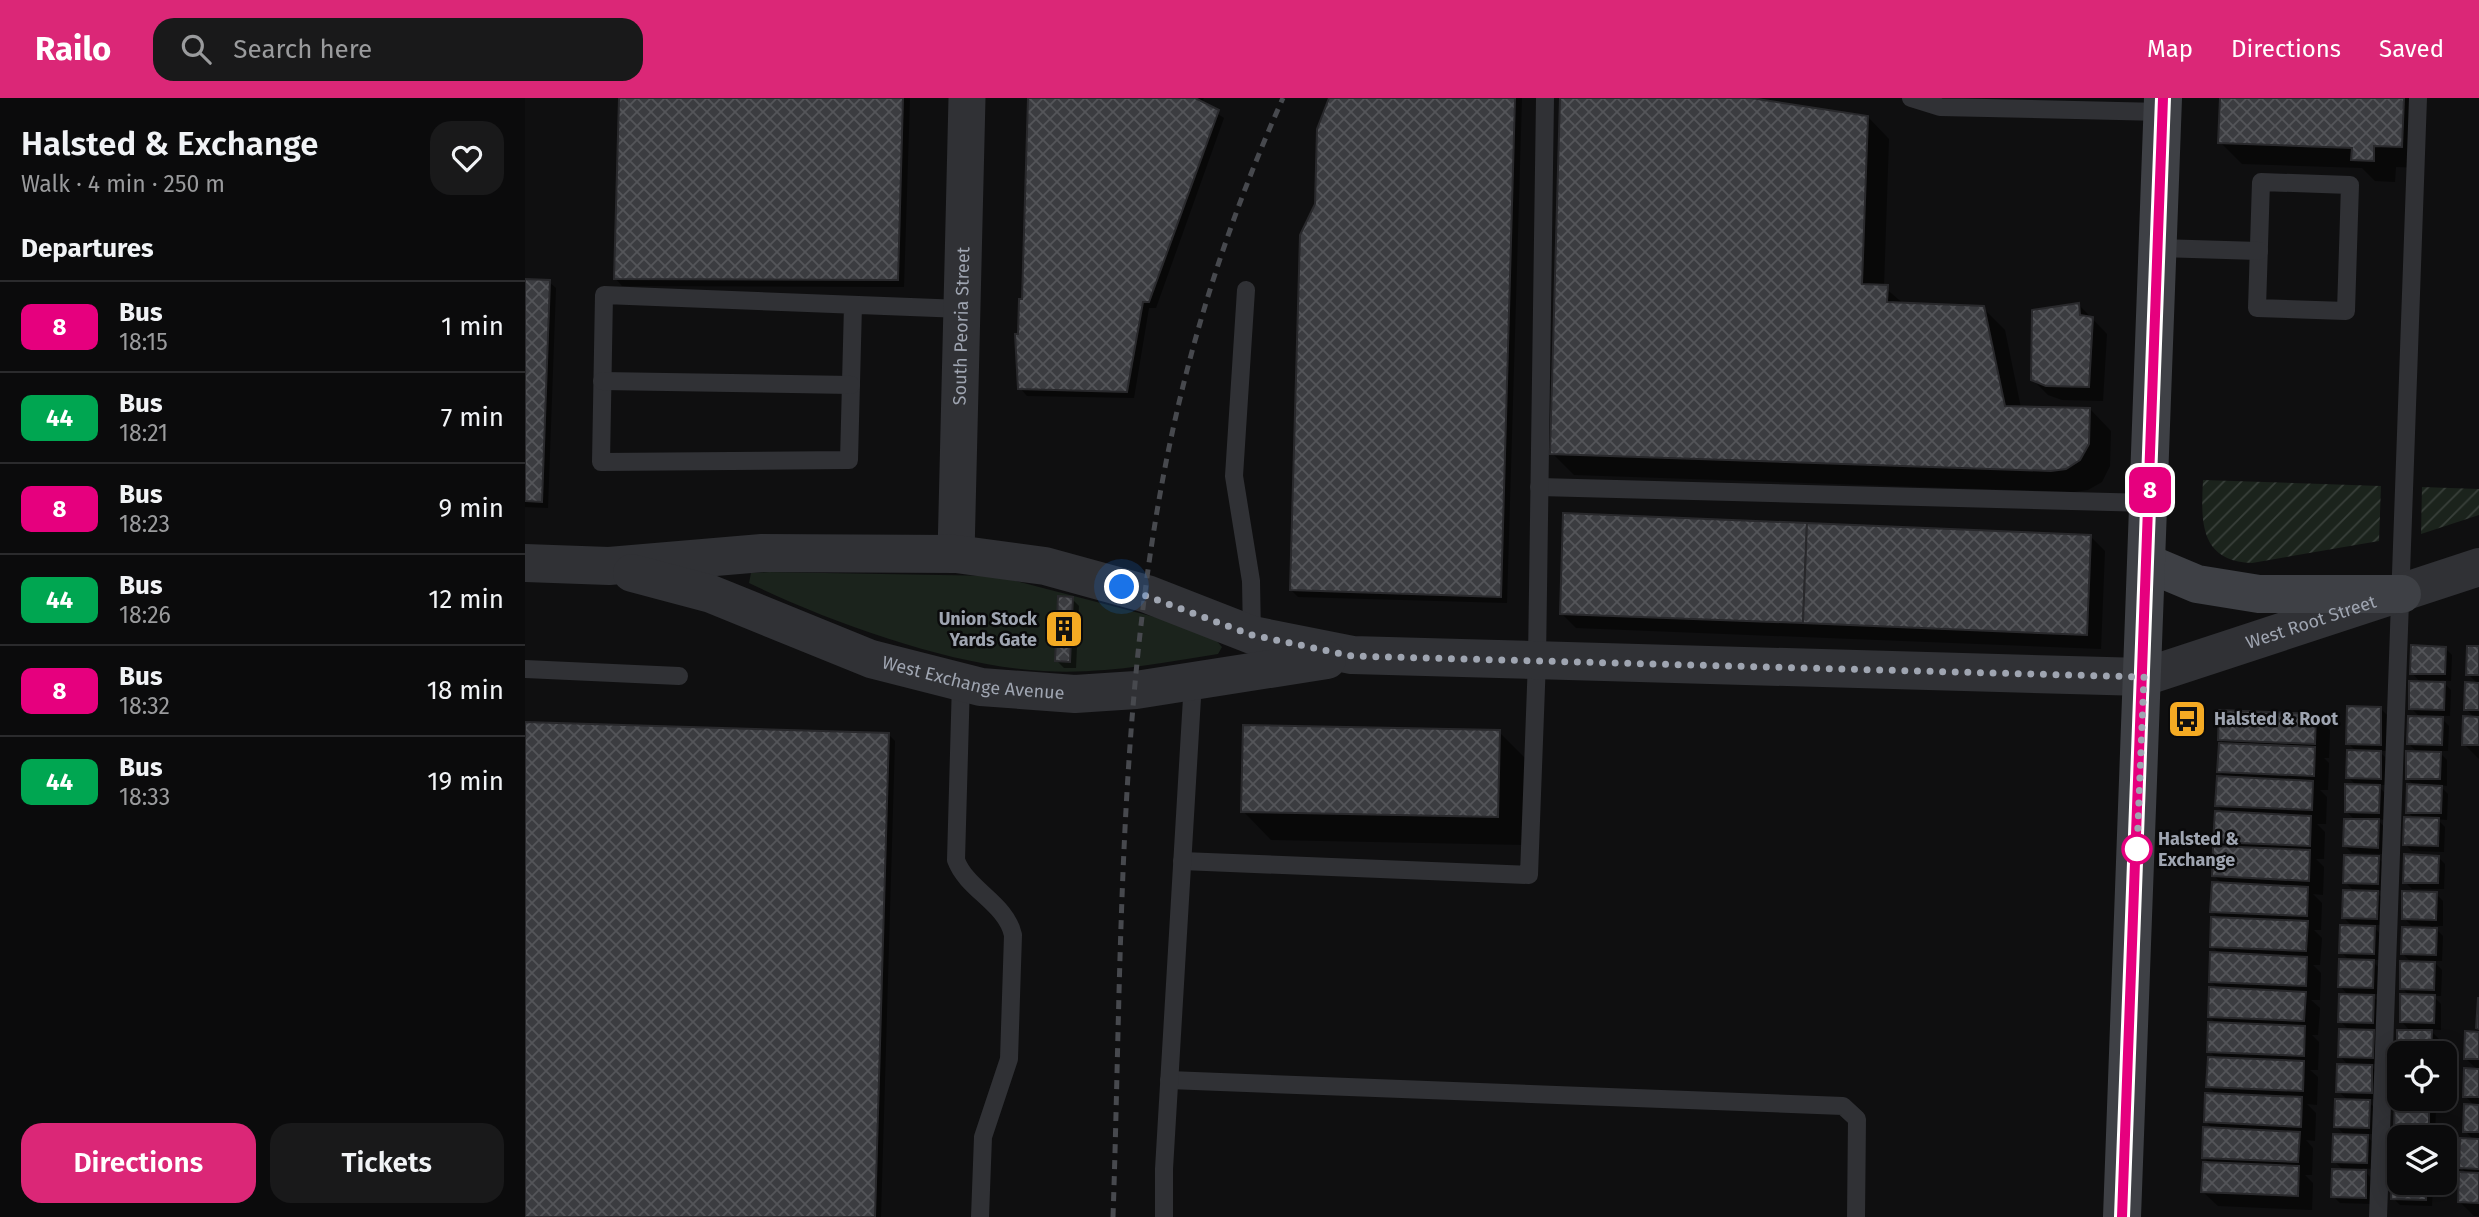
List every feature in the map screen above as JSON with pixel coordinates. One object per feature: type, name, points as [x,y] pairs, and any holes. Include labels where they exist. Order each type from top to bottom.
[{"type":"main road","points":[[2122,1217],[2144,677],[2162,105]]},
{"type":"main road","points":[[2147,563],[2197,584],[2259,594],[2402,594]]},
{"type":"street","name":"South Peoria Street","points":[[956,554],[967,98]]},
{"type":"street","name":"West Exchange Avenue","points":[[525,563],[610,566],[762,552],[956,554],[1045,566],[1147,594],[1252,635],[1352,656]]},
{"type":"street","name":"West Exchange Avenue","points":[[610,566],[711,594],[871,659],[981,687],[1075,694],[1136,690],[1352,656],[2144,677]]},
{"type":"street","name":"West Root Street","points":[[2144,677],[2479,567]]},
{"type":"lane","points":[[1182,861],[1529,875],[1537,660],[1545,98]]},
{"type":"lane","points":[[1911,98],[1940,107],[2162,105]]},
{"type":"lane","points":[[2378,1217],[2418,98]]},
{"type":"lane","points":[[2262,182],[2350,185],[2346,311],[2257,308],[2259,251],[2262,182]]},
{"type":"lane","points":[[2159,248],[2259,251]]},
{"type":"lane","points":[[1246,290],[1234,476],[1251,581],[1252,635]]},
{"type":"lane","points":[[853,305],[849,460],[601,462],[604,295],[962,309]]},
{"type":"lane","points":[[602,381],[851,385]]},
{"type":"lane","points":[[1539,487],[2150,503]]},
{"type":"lane","points":[[525,669],[679,676]]},
{"type":"lane","points":[[1164,1217],[1163,1190],[1193,681]]},
{"type":"lane","points":[[961,682],[955,859],[969,881],[1006,917],[1013,935],[1009,1059],[983,1138],[980,1217]]},
{"type":"lane","points":[[1169,1080],[1843,1106],[1857,1119],[1856,1217]]},
{"type":"shaded area","points":[[2203,480],[2381,486],[2379,541],[2252,563],[2235,561],[2213,547],[2207,536],[2202,510]]},
{"type":"shaded area","points":[[2422,487],[2479,489],[2479,515],[2421,534]]},
{"type":"shaded area","points":[[751,573],[997,576],[1170,621],[1215,639],[1222,647],[1218,654],[1109,670],[1043,671],[970,661],[932,652],[855,627],[749,583]]},
{"type":"building","points":[[619,98],[903,98],[898,280],[614,279]]},
{"type":"building","points":[[1028,98],[1195,98],[1219,110],[1149,302],[1143,302],[1127,392],[1018,389],[1015,334],[1018,334],[1019,299],[1022,299]]},
{"type":"building","points":[[1329,98],[1515,98],[1501,597],[1290,590],[1300,235],[1315,204],[1317,129]]},
{"type":"building","points":[[1560,98],[1751,98],[1868,116],[1862,284],[1888,285],[1887,302],[1984,306],[2005,406],[2090,408],[2089,444],[2080,460],[2066,469],[2051,471],[1550,454]]},
{"type":"building","points":[[2220,98],[2404,98],[2402,147],[2374,146],[2374,161],[2351,160],[2352,148],[2218,143]]},
{"type":"building","points":[[525,279],[550,280],[542,502],[525,501]]},
{"type":"building","points":[[2079,303],[2080,315],[2093,317],[2089,387],[2046,386],[2031,380],[2032,310]]},
{"type":"building","points":[[1563,513],[1807,523],[1803,623],[1560,614]]},
{"type":"building","points":[[1807,523],[2091,535],[2087,635],[1803,623]]},
{"type":"building","name":"Union Stock Yards Gate","points":[[1058,596],[1073,597],[1070,662],[1055,661]]},
{"type":"building","points":[[2411,645],[2446,647],[2445,674],[2410,674]]},
{"type":"building","points":[[2467,646],[2479,646],[2479,675],[2466,675]]},
{"type":"building","points":[[2409,681],[2445,682],[2444,710],[2409,709]]},
{"type":"building","points":[[2465,682],[2479,683],[2479,710],[2464,710]]},
{"type":"building","points":[[2347,706],[2381,707],[2381,745],[2346,744]]},
{"type":"building","points":[[2219,710],[2316,714],[2315,744],[2218,740]]},
{"type":"building","points":[[2408,716],[2443,717],[2442,745],[2407,744]]},
{"type":"building","points":[[2463,716],[2479,717],[2479,745],[2462,745]]},
{"type":"building","points":[[525,722],[889,733],[875,1217],[525,1217]]},
{"type":"building","points":[[1243,725],[1500,730],[1498,817],[1241,812]]},
{"type":"building","points":[[2219,743],[2315,747],[2314,776],[2217,772]]},
{"type":"building","points":[[2347,750],[2381,751],[2381,779],[2346,778]]},
{"type":"building","points":[[2406,751],[2441,752],[2440,779],[2406,779]]},
{"type":"building","points":[[2217,776],[2313,781],[2312,810],[2215,806]]},
{"type":"building","points":[[2345,784],[2380,785],[2379,813],[2345,812]]},
{"type":"building","points":[[2407,784],[2442,786],[2441,813],[2406,813]]},
{"type":"building","points":[[2215,811],[2311,816],[2310,846],[2213,842]]},
{"type":"building","points":[[2404,817],[2439,818],[2438,846],[2403,845]]},
{"type":"building","points":[[2344,819],[2379,819],[2378,848],[2343,846]]},
{"type":"building","points":[[2213,846],[2310,850],[2309,881],[2212,876]]},
{"type":"building","points":[[2404,854],[2439,856],[2438,883],[2403,883]]},
{"type":"building","points":[[2344,855],[2379,856],[2378,884],[2343,883]]},
{"type":"building","points":[[2212,882],[2308,887],[2307,916],[2210,912]]},
{"type":"building","points":[[2343,890],[2378,891],[2377,919],[2342,918]]},
{"type":"building","points":[[2402,891],[2437,892],[2436,920],[2402,919]]},
{"type":"building","points":[[2211,917],[2308,921],[2306,951],[2210,947]]},
{"type":"building","points":[[2340,925],[2375,926],[2374,954],[2339,953]]},
{"type":"building","points":[[2402,927],[2437,928],[2436,955],[2401,954]]},
{"type":"building","points":[[2210,952],[2307,957],[2306,986],[2209,982]]},
{"type":"building","points":[[2339,959],[2374,960],[2373,988],[2338,987]]},
{"type":"building","points":[[2400,961],[2435,962],[2434,990],[2400,989]]},
{"type":"building","points":[[2209,987],[2306,992],[2304,1021],[2208,1017]]},
{"type":"building","points":[[2339,994],[2374,995],[2373,1023],[2338,1022]]},
{"type":"building","points":[[2400,994],[2435,995],[2434,1023],[2400,1022]]},
{"type":"building","points":[[2479,998],[2479,1029],[2476,1028]]},
{"type":"building","points":[[2208,1022],[2305,1026],[2304,1056],[2207,1052]]},
{"type":"building","points":[[2339,1029],[2374,1030],[2373,1058],[2338,1057]]},
{"type":"building","points":[[2397,1030],[2432,1030],[2432,1041],[2397,1041]]},
{"type":"building","points":[[2465,1031],[2479,1032],[2479,1059],[2464,1059]]},
{"type":"building","points":[[2208,1057],[2304,1061],[2303,1091],[2206,1087]]},
{"type":"building","points":[[2337,1064],[2372,1065],[2372,1093],[2336,1092]]},
{"type":"building","points":[[2464,1068],[2479,1069],[2479,1097],[2463,1097]]},
{"type":"building","points":[[2205,1093],[2302,1097],[2301,1127],[2204,1122]]},
{"type":"building","points":[[2335,1099],[2370,1100],[2369,1128],[2334,1127]]},
{"type":"building","points":[[2464,1104],[2479,1105],[2479,1132],[2463,1132]]},
{"type":"building","points":[[2395,1111],[2429,1111],[2429,1125],[2394,1125]]},
{"type":"building","points":[[2203,1127],[2300,1132],[2298,1162],[2202,1158]]},
{"type":"building","points":[[2333,1134],[2368,1135],[2367,1163],[2332,1162]]},
{"type":"building","points":[[2460,1138],[2479,1139],[2479,1169],[2459,1168]]},
{"type":"building","points":[[2203,1162],[2299,1166],[2298,1196],[2201,1192]]},
{"type":"building","points":[[2332,1169],[2366,1170],[2366,1198],[2331,1197]]},
{"type":"building","points":[[2459,1172],[2479,1173],[2479,1203],[2458,1202]]},
{"type":"building","points":[[2391,1195],[2426,1195],[2426,1200],[2391,1199]]},
{"type":"railway","points":[[1113,1217],[1125,821],[1141,623],[1155,525],[1173,429],[1206,302],[1249,179],[1283,98]]},
{"type":"bus line","name":"8","points":[[2122,1217],[2144,677],[2163,98]]},
{"type":"place","name":"Union Stock Yards Gate","points":[[1064,629]]},
{"type":"place","name":"Halsted & Root","points":[[2187,719]]},
{"type":"place","name":"Halsted & Exchange","points":[[2137,849]]},
{"type":"route","points":[[1122,587],[1252,635],[1352,656],[2144,677],[2137,849]]}]
